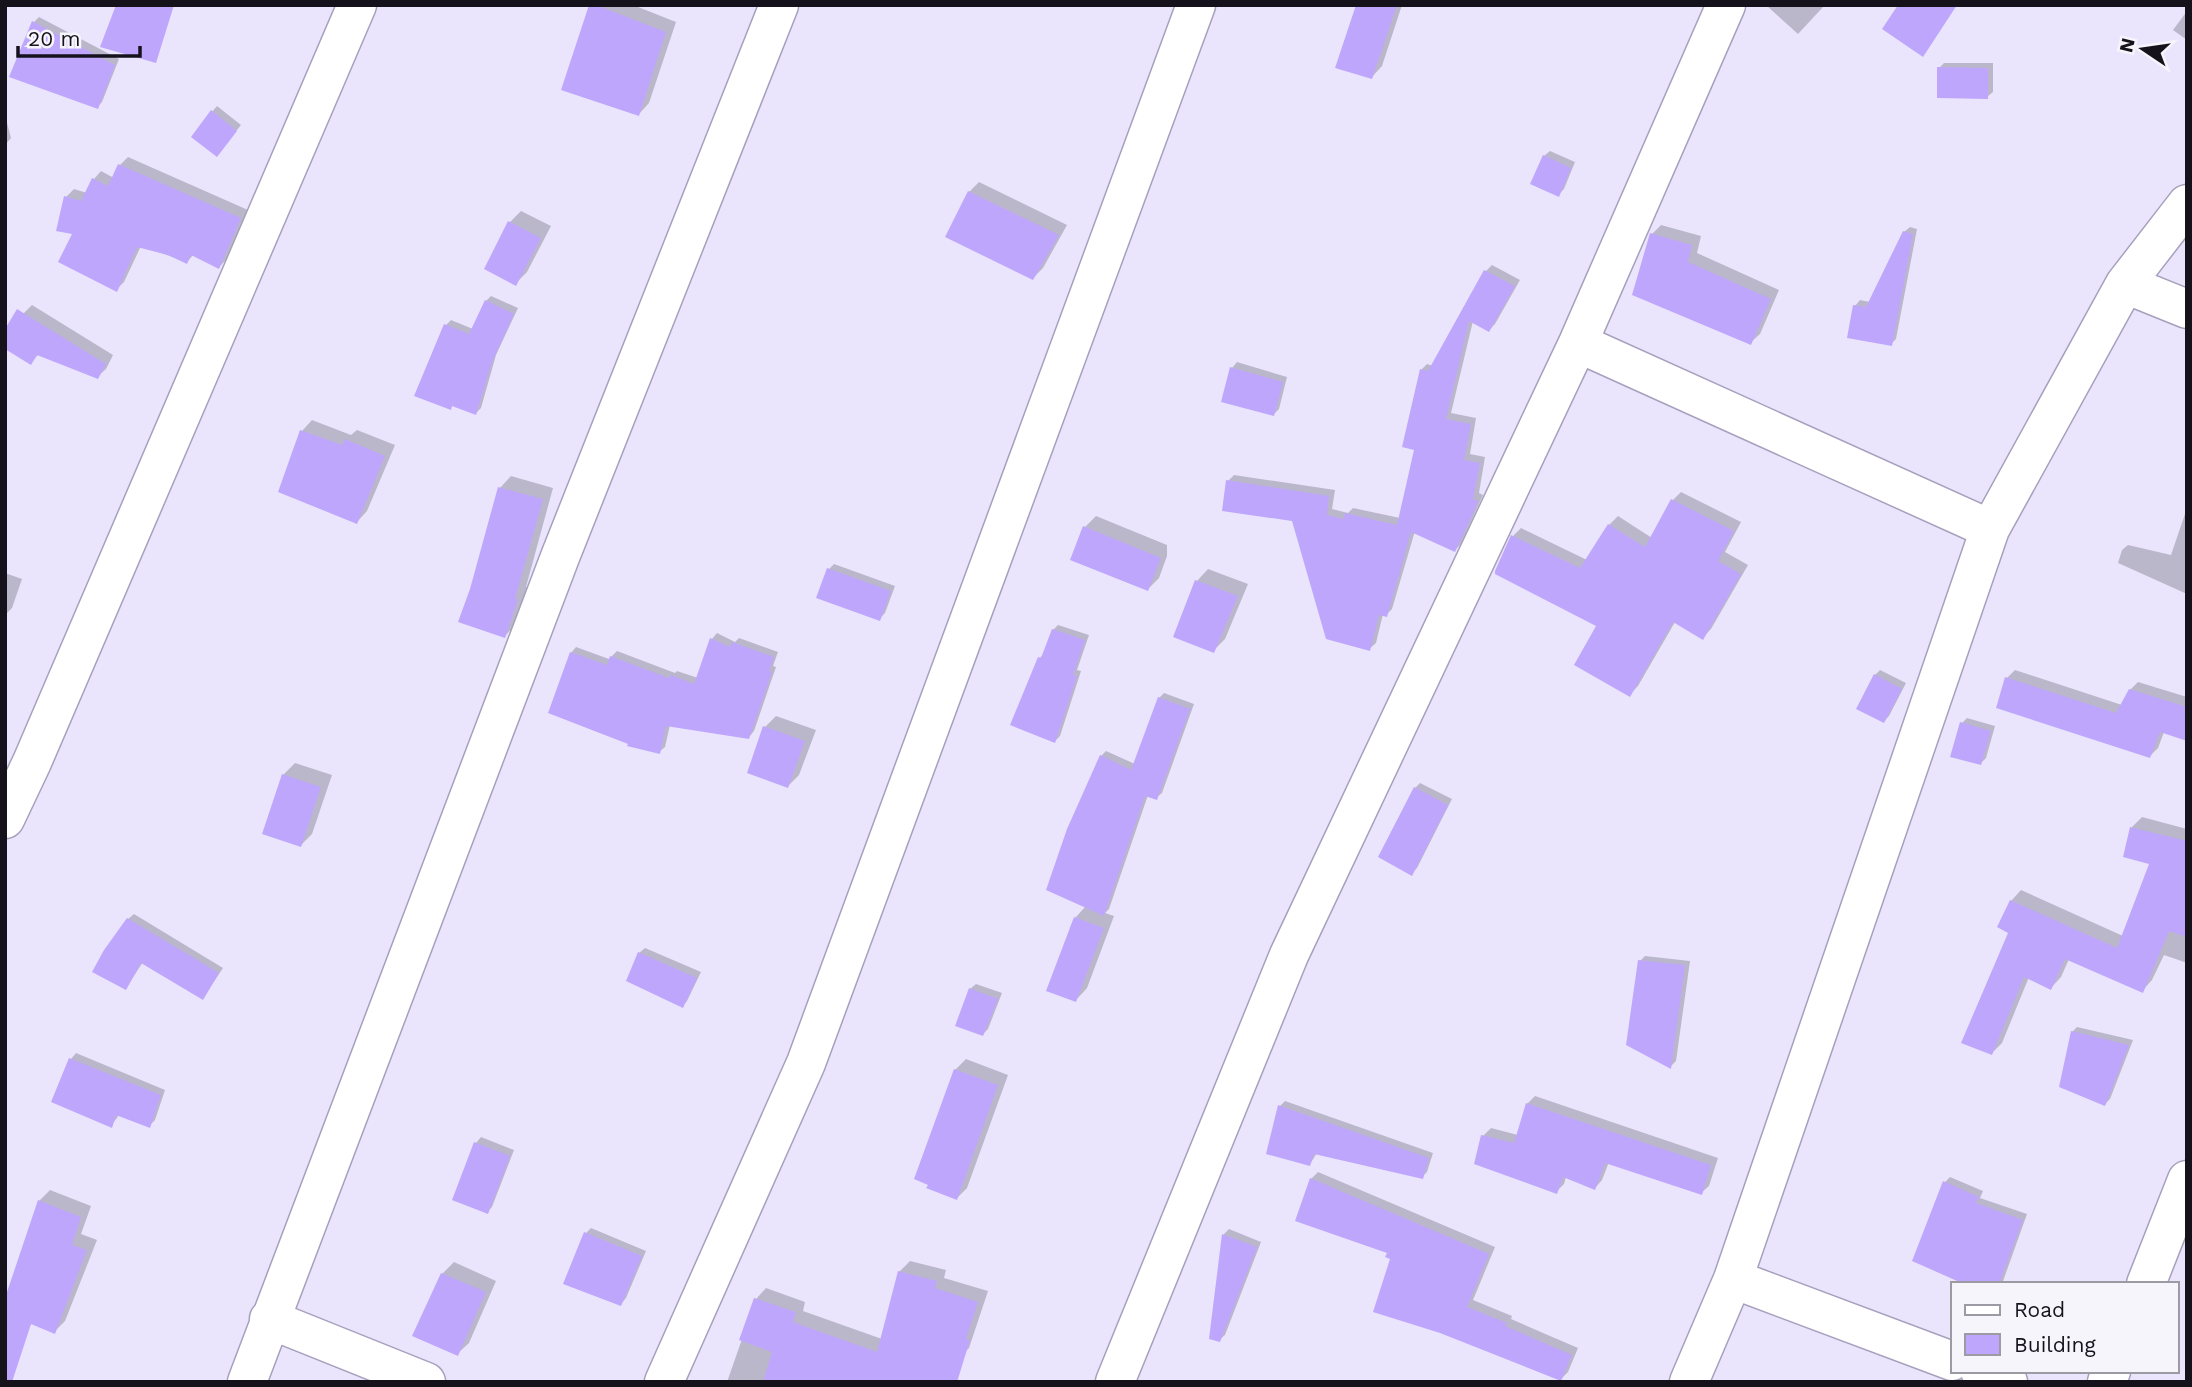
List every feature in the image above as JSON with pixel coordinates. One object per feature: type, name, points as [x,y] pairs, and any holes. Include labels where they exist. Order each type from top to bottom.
[{"type":"street","points":[[5,819],[32,762],[357,5]]},
{"type":"street","points":[[247,1382],[560,557],[779,5]]},
{"type":"street","points":[[664,1382],[806,1063],[1196,5]]},
{"type":"street","points":[[1115,1382],[1289,955],[1578,344],[1727,5]]},
{"type":"street","points":[[1689,1382],[1733,1279],[1990,529],[2125,284],[2187,204]]},
{"type":"street","points":[[2125,284],[2187,309]]},
{"type":"street","points":[[1578,344],[1990,529]]},
{"type":"street","points":[[2147,1282],[2187,1180]]},
{"type":"street","points":[[1733,1279],[1951,1361]]},
{"type":"street","points":[[270,1319],[426,1382]]},
{"type":"street","points":[[1985,1373],[2008,1382]]},
{"type":"building","points":[[116,5],[174,5],[156,63],[100,47]]},
{"type":"building","points":[[589,5],[596,5],[666,32],[639,116],[561,90]]},
{"type":"building","points":[[1356,5],[1397,5],[1372,79],[1335,68]]},
{"type":"building","points":[[1898,5],[1957,5],[1923,57],[1882,29]]},
{"type":"building","points":[[32,21],[115,65],[98,109],[9,77]]},
{"type":"building","points":[[1937,67],[1988,68],[1988,99],[1937,98]]},
{"type":"building","points":[[211,110],[237,131],[217,157],[191,137]]},
{"type":"building","points":[[1543,155],[1571,168],[1559,197],[1530,184]]},
{"type":"building","points":[[118,164],[241,218],[219,269],[191,255],[187,264],[168,255],[137,247],[117,292],[58,262],[72,234],[56,231],[64,196],[81,201],[92,178],[108,186]]},
{"type":"building","points":[[968,191],[1059,235],[1033,280],[945,237]]},
{"type":"building","points":[[508,221],[541,238],[516,286],[484,269]]},
{"type":"building","points":[[1903,231],[1913,234],[1892,346],[1847,338],[1853,305],[1866,307]]},
{"type":"building","points":[[1650,233],[1692,245],[1688,262],[1771,299],[1751,345],[1632,295]]},
{"type":"building","points":[[1484,270],[1515,286],[1489,332],[1469,321],[1446,419],[1471,424],[1464,460],[1480,463],[1473,499],[1478,501],[1472,516],[1455,552],[1411,532],[1387,617],[1379,615],[1370,651],[1326,639],[1292,521],[1222,511],[1226,480],[1329,496],[1327,515],[1344,519],[1345,513],[1397,525],[1414,450],[1402,447],[1420,369],[1428,371]]},
{"type":"building","points":[[485,300],[514,314],[492,362],[476,415],[452,406],[451,410],[414,396],[444,324],[469,334]]},
{"type":"building","points":[[17,309],[106,364],[98,379],[37,355],[31,365],[5,349],[5,329]]},
{"type":"building","points":[[1230,367],[1283,382],[1274,416],[1221,402]]},
{"type":"building","points":[[300,430],[342,445],[345,439],[385,456],[357,524],[278,492]]},
{"type":"building","points":[[498,487],[543,499],[515,599],[518,599],[505,638],[458,622],[470,589]]},
{"type":"building","points":[[1671,499],[1734,531],[1718,561],[1741,574],[1703,640],[1673,622],[1630,697],[1574,665],[1596,626],[1495,574],[1495,571],[1511,535],[1580,568],[1608,524],[1645,547]]},
{"type":"building","points":[[1083,526],[1161,558],[1148,591],[1070,560]]},
{"type":"building","points":[[827,568],[891,591],[880,621],[816,598]]},
{"type":"building","points":[[1195,580],[1238,596],[1214,653],[1173,637]]},
{"type":"building","points":[[1052,629],[1085,640],[1073,675],[1077,676],[1055,743],[1010,725]]},
{"type":"building","points":[[710,638],[730,647],[732,642],[774,657],[769,671],[772,672],[749,739],[666,726],[660,754],[627,746],[628,744],[548,713],[570,652],[607,665],[610,656],[669,678],[671,675],[694,684]]},
{"type":"building","points":[[1874,674],[1902,689],[1884,723],[1856,709]]},
{"type":"building","points":[[2005,677],[2116,713],[2129,689],[2187,707],[2187,741],[2160,732],[2150,758],[1996,708]]},
{"type":"building","points":[[1158,697],[1190,709],[1157,800],[1145,796],[1104,916],[1046,890],[1067,829],[1100,755],[1131,770]]},
{"type":"building","points":[[1960,722],[1991,731],[1981,765],[1950,757]]},
{"type":"building","points":[[763,726],[805,741],[788,788],[747,773]]},
{"type":"building","points":[[282,774],[321,787],[301,847],[262,834]]},
{"type":"building","points":[[1414,787],[1448,805],[1412,876],[1378,857]]},
{"type":"building","points":[[2130,827],[2187,841],[2187,937],[2169,931],[2143,993],[2065,959],[2051,990],[2024,977],[1992,1055],[1961,1043],[2008,933],[1997,927],[2010,900],[2117,948],[2149,864],[2123,857]]},
{"type":"building","points":[[1074,917],[1104,928],[1076,1002],[1046,991]]},
{"type":"building","points":[[127,918],[219,973],[203,1000],[141,963],[126,990],[92,972]]},
{"type":"building","points":[[638,952],[697,978],[683,1008],[626,981]]},
{"type":"building","points":[[1638,960],[1685,965],[1671,1069],[1626,1045]]},
{"type":"building","points":[[969,988],[998,999],[983,1036],[955,1026]]},
{"type":"building","points":[[2071,1031],[2129,1045],[2105,1106],[2059,1087]]},
{"type":"building","points":[[69,1058],[161,1095],[150,1128],[116,1115],[112,1128],[51,1102]]},
{"type":"building","points":[[954,1069],[998,1085],[957,1200],[926,1188],[928,1185],[914,1179]]},
{"type":"building","points":[[1526,1103],[1711,1165],[1702,1195],[1605,1163],[1595,1190],[1563,1177],[1557,1194],[1474,1164],[1481,1135],[1514,1143]]},
{"type":"building","points":[[1278,1105],[1429,1158],[1423,1179],[1314,1154],[1310,1166],[1266,1154]]},
{"type":"building","points":[[474,1142],[510,1156],[488,1214],[452,1200]]},
{"type":"building","points":[[1310,1178],[1489,1254],[1467,1307],[1572,1355],[1561,1381],[1440,1333],[1373,1312],[1390,1259],[1385,1257],[1387,1253],[1295,1221]]},
{"type":"building","points":[[1943,1181],[1979,1197],[1976,1203],[2023,1220],[2000,1282],[1959,1282],[1912,1261]]},
{"type":"building","points":[[38,1200],[81,1217],[72,1245],[87,1250],[55,1334],[31,1324],[12,1382],[5,1382],[5,1298]]},
{"type":"building","points":[[584,1232],[642,1256],[621,1306],[563,1284]]},
{"type":"building","points":[[1222,1234],[1257,1247],[1220,1342],[1209,1339]]},
{"type":"building","points":[[898,1271],[937,1281],[935,1288],[978,1302],[966,1339],[970,1340],[957,1382],[763,1382],[772,1352],[739,1340],[754,1298],[796,1312],[793,1322],[877,1352]]},
{"type":"building","points":[[441,1273],[486,1292],[458,1356],[412,1336]]}]
